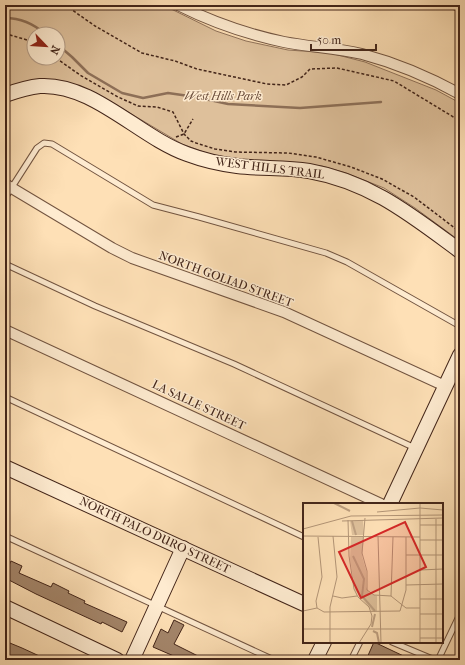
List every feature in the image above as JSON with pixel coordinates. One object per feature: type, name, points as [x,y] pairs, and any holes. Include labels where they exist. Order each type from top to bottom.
[{"type":"street","points":[[178,5],[210,20],[258,36],[297,44],[347,51],[377,58],[421,75],[460,94]]},
{"type":"street","name":"WEST HILLS TRAIL","points":[[5,95],[20,90],[41,86],[62,88],[77,92],[160,141],[186,154],[212,162],[236,166],[294,169],[339,178],[386,198],[460,251]]},
{"type":"street","name":"NORTH GOLIAD STREET","points":[[8,186],[112,248],[132,258],[284,312],[445,386]]},
{"type":"street","name":"LA SALLE STREET","points":[[5,330],[379,503]]},
{"type":"street","points":[[390,503],[460,354]]},
{"type":"street","name":"NORTH PALO DURO STREET","points":[[5,467],[303,604]]},
{"type":"street","points":[[132,660],[183,548]]},
{"type":"street","points":[[5,608],[117,660]]},
{"type":"street","points":[[315,660],[324,643]]},
{"type":"lane","points":[[450,5],[460,9]]},
{"type":"lane","points":[[5,198],[8,186],[37,148],[44,143],[52,144],[153,205],[326,253],[347,262],[460,326]]},
{"type":"lane","points":[[5,264],[96,306],[234,364],[416,448]]},
{"type":"lane","points":[[5,397],[303,537]]},
{"type":"lane","points":[[5,536],[274,660]]},
{"type":"lane","points":[[394,643],[437,660],[460,614]]},
{"type":"lane","points":[[351,660],[360,643]]},
{"type":"path","points":[[65,5],[95,26],[135,50],[169,59],[207,72],[271,84],[286,85],[302,77],[310,69],[337,68],[394,81],[460,121]]},
{"type":"path","points":[[5,36],[10,35],[26,40]]},
{"type":"path","points":[[66,66],[80,76],[138,106],[157,107],[173,112],[184,134],[191,141],[220,150],[235,152],[295,154],[316,157],[351,167],[382,179],[414,197],[460,232]]},
{"type":"path","points":[[172,137],[184,134],[194,119]]},
{"type":"green space","name":"West Hills Park","points":[[5,5],[163,5],[216,31],[246,41],[288,50],[330,53],[365,62],[436,90],[460,103],[460,241],[415,208],[384,188],[346,173],[322,166],[237,159],[212,155],[182,144],[96,93],[72,84],[47,81],[5,89]]},
{"type":"building","points":[[11,561],[22,566],[19,573],[51,587],[53,583],[69,591],[68,593],[85,601],[84,603],[127,622],[122,632],[36,594],[5,578],[5,573]]},
{"type":"building","points":[[174,620],[184,625],[174,644],[206,660],[183,660],[153,647],[161,629],[168,633]]},
{"type":"building","points":[[5,641],[48,660],[19,660],[12,657],[11,660],[5,660]]},
{"type":"building","points":[[374,643],[376,643],[412,660],[366,660]]},
{"type":"waterway","points":[[5,18],[27,22],[34,26]]},
{"type":"waterway","points":[[66,52],[88,73],[122,93],[143,98],[168,93],[228,104],[300,108],[381,102]]}]
